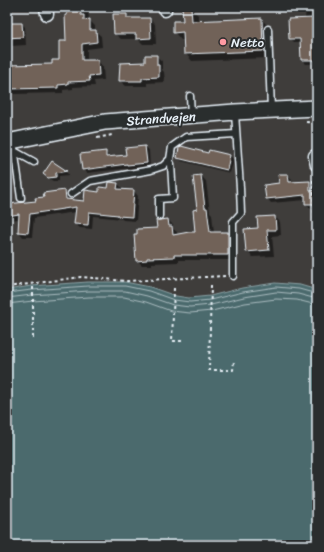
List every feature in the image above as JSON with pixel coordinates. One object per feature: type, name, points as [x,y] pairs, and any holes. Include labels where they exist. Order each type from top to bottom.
[{"type":"street","name":"Strandvejen","points":[[11,145],[105,122],[235,112],[317,108]]},
{"type":"lane","points":[[268,30],[271,110]]},
{"type":"lane","points":[[190,96],[191,116]]},
{"type":"lane","points":[[233,276],[233,222],[241,213],[235,112]]},
{"type":"lane","points":[[71,194],[90,181],[152,170],[163,166],[170,159],[172,147],[186,137],[236,134]]},
{"type":"lane","points":[[11,145],[34,162]]},
{"type":"lane","points":[[11,145],[21,198]]},
{"type":"lane","points":[[159,216],[159,199],[173,198],[171,164],[168,160]]},
{"type":"path","points":[[91,139],[114,135]]},
{"type":"path","points":[[317,176],[313,179],[317,270]]},
{"type":"path","points":[[7,287],[81,277],[126,281],[233,276]]},
{"type":"path","points":[[33,285],[33,338]]},
{"type":"path","points":[[211,285],[209,370],[233,370],[234,361]]},
{"type":"path","points":[[174,288],[172,340],[184,341]]},
{"type":"water","points":[[88,282],[125,282],[150,287],[176,296],[189,298],[210,296],[242,288],[275,283],[300,285],[317,290],[317,545],[7,545],[7,290],[31,286]]},
{"type":"building","points":[[67,7],[80,7],[81,15],[84,15],[84,20],[90,19],[90,30],[96,30],[97,42],[82,44],[82,60],[98,60],[99,75],[89,76],[90,81],[68,82],[68,84],[58,85],[58,88],[7,89],[7,65],[52,64],[52,60],[59,60],[59,41],[66,41],[65,15],[67,15]]},
{"type":"building","name":"Netto","points":[[182,7],[191,7],[192,21],[262,18],[263,51],[184,54],[183,32],[173,33],[173,21],[183,21]]},
{"type":"building","points":[[113,14],[127,14],[127,18],[150,18],[151,38],[136,39],[136,34],[114,34]]},
{"type":"building","points":[[314,18],[316,60],[301,60],[300,39],[289,39],[288,19]]},
{"type":"building","points":[[7,23],[22,23],[23,37],[7,38]]},
{"type":"building","points":[[145,55],[157,55],[159,77],[142,78],[142,81],[119,81],[120,63],[145,62]]},
{"type":"building","points":[[145,146],[147,163],[82,170],[80,154],[106,151],[106,157],[126,155],[125,148]]},
{"type":"building","points":[[181,146],[208,153],[209,150],[230,155],[227,170],[177,158],[179,148]]},
{"type":"building","points":[[52,161],[67,171],[56,173],[56,177],[48,178],[43,174]]},
{"type":"building","points":[[278,174],[288,174],[289,182],[310,181],[310,191],[317,190],[317,204],[305,204],[305,195],[266,199],[264,185],[279,183]]},
{"type":"building","points":[[201,175],[210,232],[228,232],[228,255],[174,255],[174,257],[147,258],[147,260],[136,261],[134,234],[137,234],[137,229],[157,228],[156,220],[168,219],[169,226],[172,226],[173,235],[195,232],[193,210],[197,209],[193,176]]},
{"type":"building","points":[[109,182],[118,183],[117,189],[134,190],[132,217],[89,212],[88,225],[74,224],[76,207],[30,214],[28,233],[18,232],[19,214],[7,216],[7,204],[36,201],[35,198],[44,197],[43,193],[65,190],[66,199],[84,201],[85,190],[99,192],[99,187],[108,188]]},
{"type":"building","points":[[275,216],[276,230],[267,230],[269,250],[246,252],[244,229],[258,228],[257,217]]},
{"type":"place","name":"Netto","points":[[223,42]]}]
